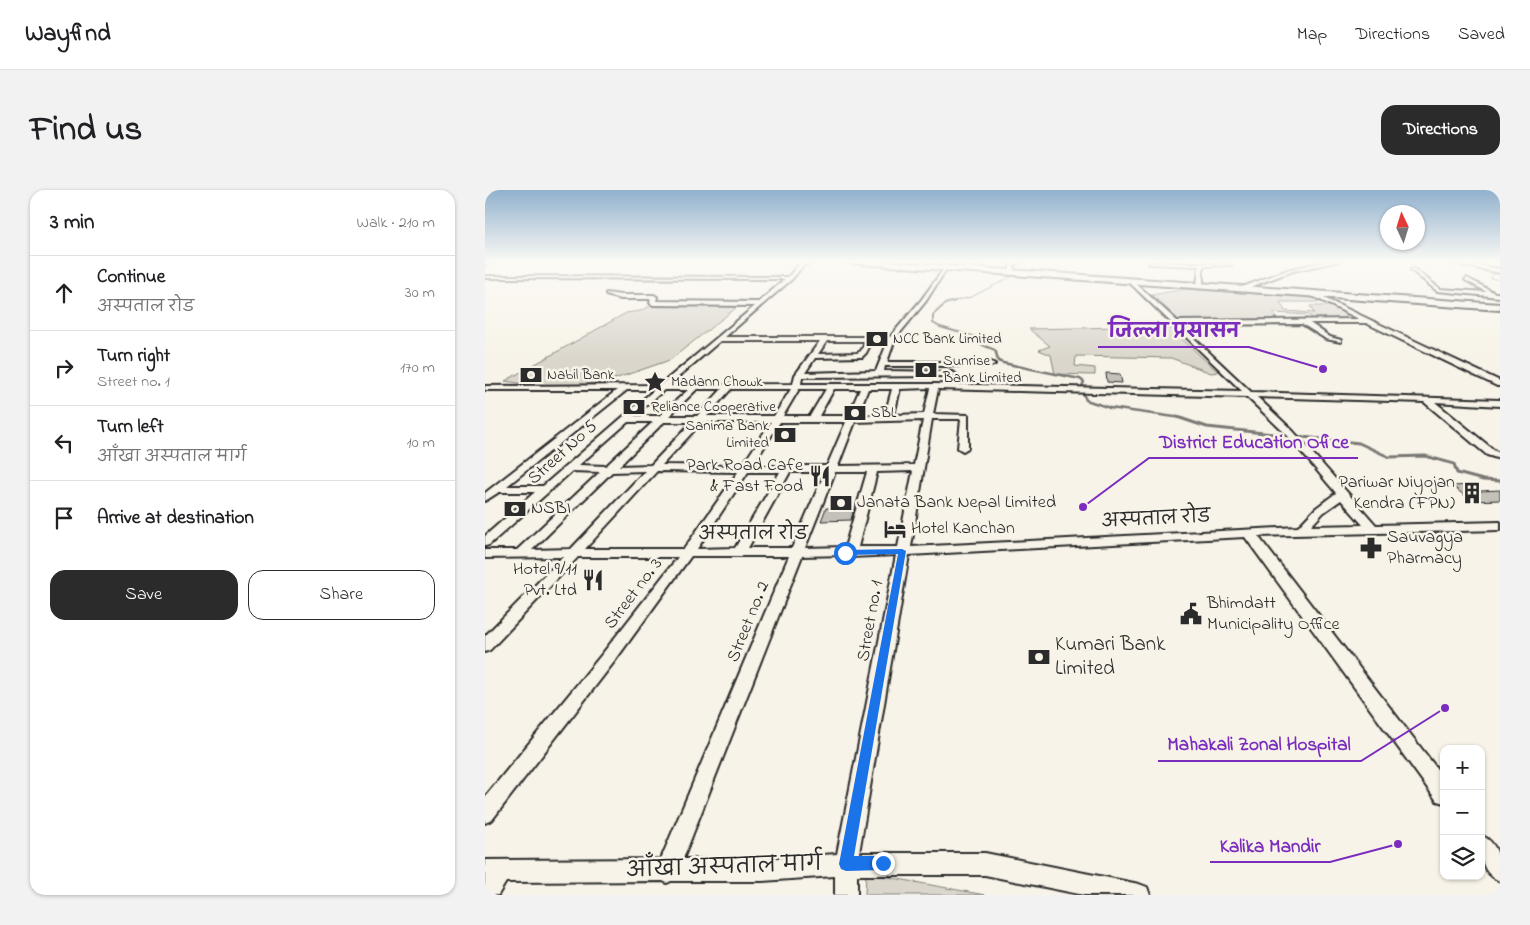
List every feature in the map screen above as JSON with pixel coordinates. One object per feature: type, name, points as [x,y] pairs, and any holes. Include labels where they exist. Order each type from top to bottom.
[{"type":"highway","points":[[1309,294],[1500,307]]},
{"type":"street","points":[[608,294],[621,297],[654,297],[653,303],[761,304]]},
{"type":"street","points":[[485,388],[626,387],[659,380],[691,362],[772,294]]},
{"type":"street","points":[[879,373],[893,339],[928,294]]},
{"type":"street","points":[[1145,294],[1292,435],[1371,527]]},
{"type":"street","points":[[1309,294],[1500,384]]},
{"type":"street","points":[[1485,294],[1498,295]]},
{"type":"street","points":[[1176,323],[1367,321]]},
{"type":"street","points":[[1304,322],[1328,338],[1339,341]]},
{"type":"street","points":[[719,339],[893,339]]},
{"type":"street","name":"Street no. 3","points":[[485,813],[689,553],[778,419],[798,381],[825,339]]},
{"type":"street","points":[[813,356],[859,356],[864,352],[870,339]]},
{"type":"street","points":[[883,364],[991,364]]},
{"type":"street","points":[[598,387],[659,380],[695,387],[729,387],[879,373],[952,374]]},
{"type":"street","name":"Street No 5","points":[[485,542],[625,419],[659,380]]},
{"type":"street","points":[[798,381],[832,386],[934,386],[1427,400],[1498,405]]},
{"type":"street","points":[[813,419],[832,386]]},
{"type":"street","name":"Street no. 2","points":[[667,872],[700,786],[865,386]]},
{"type":"street","points":[[889,418],[897,386]]},
{"type":"street","name":"Street no. 1","points":[[846,895],[846,864],[917,468],[934,386]]},
{"type":"street","points":[[485,498],[490,489],[626,387]]},
{"type":"street","points":[[520,554],[695,387]]},
{"type":"street","points":[[485,646],[574,554],[729,387]]},
{"type":"street","points":[[1427,400],[1491,453],[1500,456]]},
{"type":"street","points":[[625,419],[965,418],[963,448]]},
{"type":"street","points":[[569,468],[609,470],[653,468],[831,470],[917,468]]},
{"type":"street","points":[[850,553],[873,469]]},
{"type":"street","points":[[739,553],[787,470]]},
{"type":"street","points":[[490,489],[547,489]]},
{"type":"street","points":[[1301,530],[1320,510],[1342,494]]},
{"type":"street","name":"अस्पताल रोड","points":[[485,554],[850,553],[1249,532],[1371,527],[1500,526]]},
{"type":"street","points":[[1249,532],[1441,790]]},
{"type":"street","points":[[1485,850],[1500,870]]},
{"type":"street","name":"आँखा अस्पताल मार्ग","points":[[493,871],[667,872],[762,870],[846,864],[985,864],[1139,895]]},
{"type":"street","points":[[485,894],[493,871]]},
{"type":"shaded area","points":[[1152,295],[1309,295],[1322,302],[1280,302],[1285,311],[1314,313],[1310,306],[1331,306],[1346,313],[1343,314],[1351,320],[1315,321],[1309,315],[1274,313],[1276,321],[1181,322]]},
{"type":"shaded area","points":[[654,304],[741,304],[670,360],[603,383],[545,387],[505,381],[626,313],[640,311]]},
{"type":"shaded area","points":[[1168,326],[1218,372],[1211,373],[1171,358],[1076,356],[1075,366],[1095,368],[1095,375],[1055,374],[1051,355],[1039,350],[1050,346],[1029,329]]},
{"type":"shaded area","points":[[866,873],[985,895],[865,895]]},
{"type":"building","points":[[1106,373],[1120,374],[1122,383],[1107,382]]},
{"type":"building","name":"Pariwar Niyojan Kendra (FPN)","points":[[1472,485],[1480,491],[1500,490],[1500,500],[1472,501],[1452,486]]},
{"type":"building","points":[[826,508],[854,508],[851,520],[821,521]]},
{"type":"waterway","points":[[955,301],[977,294]]},
{"type":"waterway","points":[[951,302],[955,301]]},
{"type":"waterway","points":[[955,301],[945,304],[933,315],[933,323],[940,327],[976,337],[975,342],[995,350],[996,354]]},
{"type":"waterway","points":[[996,352],[998,361],[1003,363],[1080,379],[1084,382],[1082,386]]},
{"type":"waterway","points":[[1082,391],[1086,400],[1110,408],[1179,418]]},
{"type":"waterway","points":[[1179,418],[1207,427],[1359,443],[1389,457],[1425,456],[1454,464],[1457,473],[1483,480],[1500,481]]},
{"type":"place","name":"NCC Bank Limited","points":[[877,339]]},
{"type":"place","name":"जिल्ला प्रसासन","points":[[1323,369]]},
{"type":"place","name":"Sunrise Bank Limited","points":[[926,370]]},
{"type":"place","name":"Nabil Bank","points":[[531,375]]},
{"type":"place","name":"Madann Chowk","points":[[655,382]]},
{"type":"place","name":"Reliance Cooperative","points":[[634,407]]},
{"type":"place","name":"SBL","points":[[855,413]]},
{"type":"place","name":"Sanima Bank Limited","points":[[785,435]]},
{"type":"place","name":"Park Road Cafe & Fast Food","points":[[820,476]]},
{"type":"place","name":"Pariwar Niyojan Kendra (FPN)","points":[[1472,493]]},
{"type":"place","name":"Janata Bank Nepal Limited","points":[[841,503]]},
{"type":"place","name":"District Education Ofice","points":[[1083,507]]},
{"type":"place","name":"NSBI","points":[[515,509]]},
{"type":"place","name":"Hotel Kanchan","points":[[895,529]]},
{"type":"place","name":"Sauvagya Pharmacy","points":[[1371,548]]},
{"type":"place","name":"Hotel 9/11 Pvt. Ltd","points":[[593,580]]},
{"type":"place","name":"Bhimdatt Municipality Office","points":[[1191,614]]},
{"type":"place","name":"Kumari Bank Limited","points":[[1039,657]]},
{"type":"place","name":"Mahakali Zonal Hospital","points":[[1445,708]]},
{"type":"place","name":"Kalika Mandir","points":[[1398,844]]},
{"type":"route","points":[[845,553],[902,551],[846,864],[883,863]]}]
